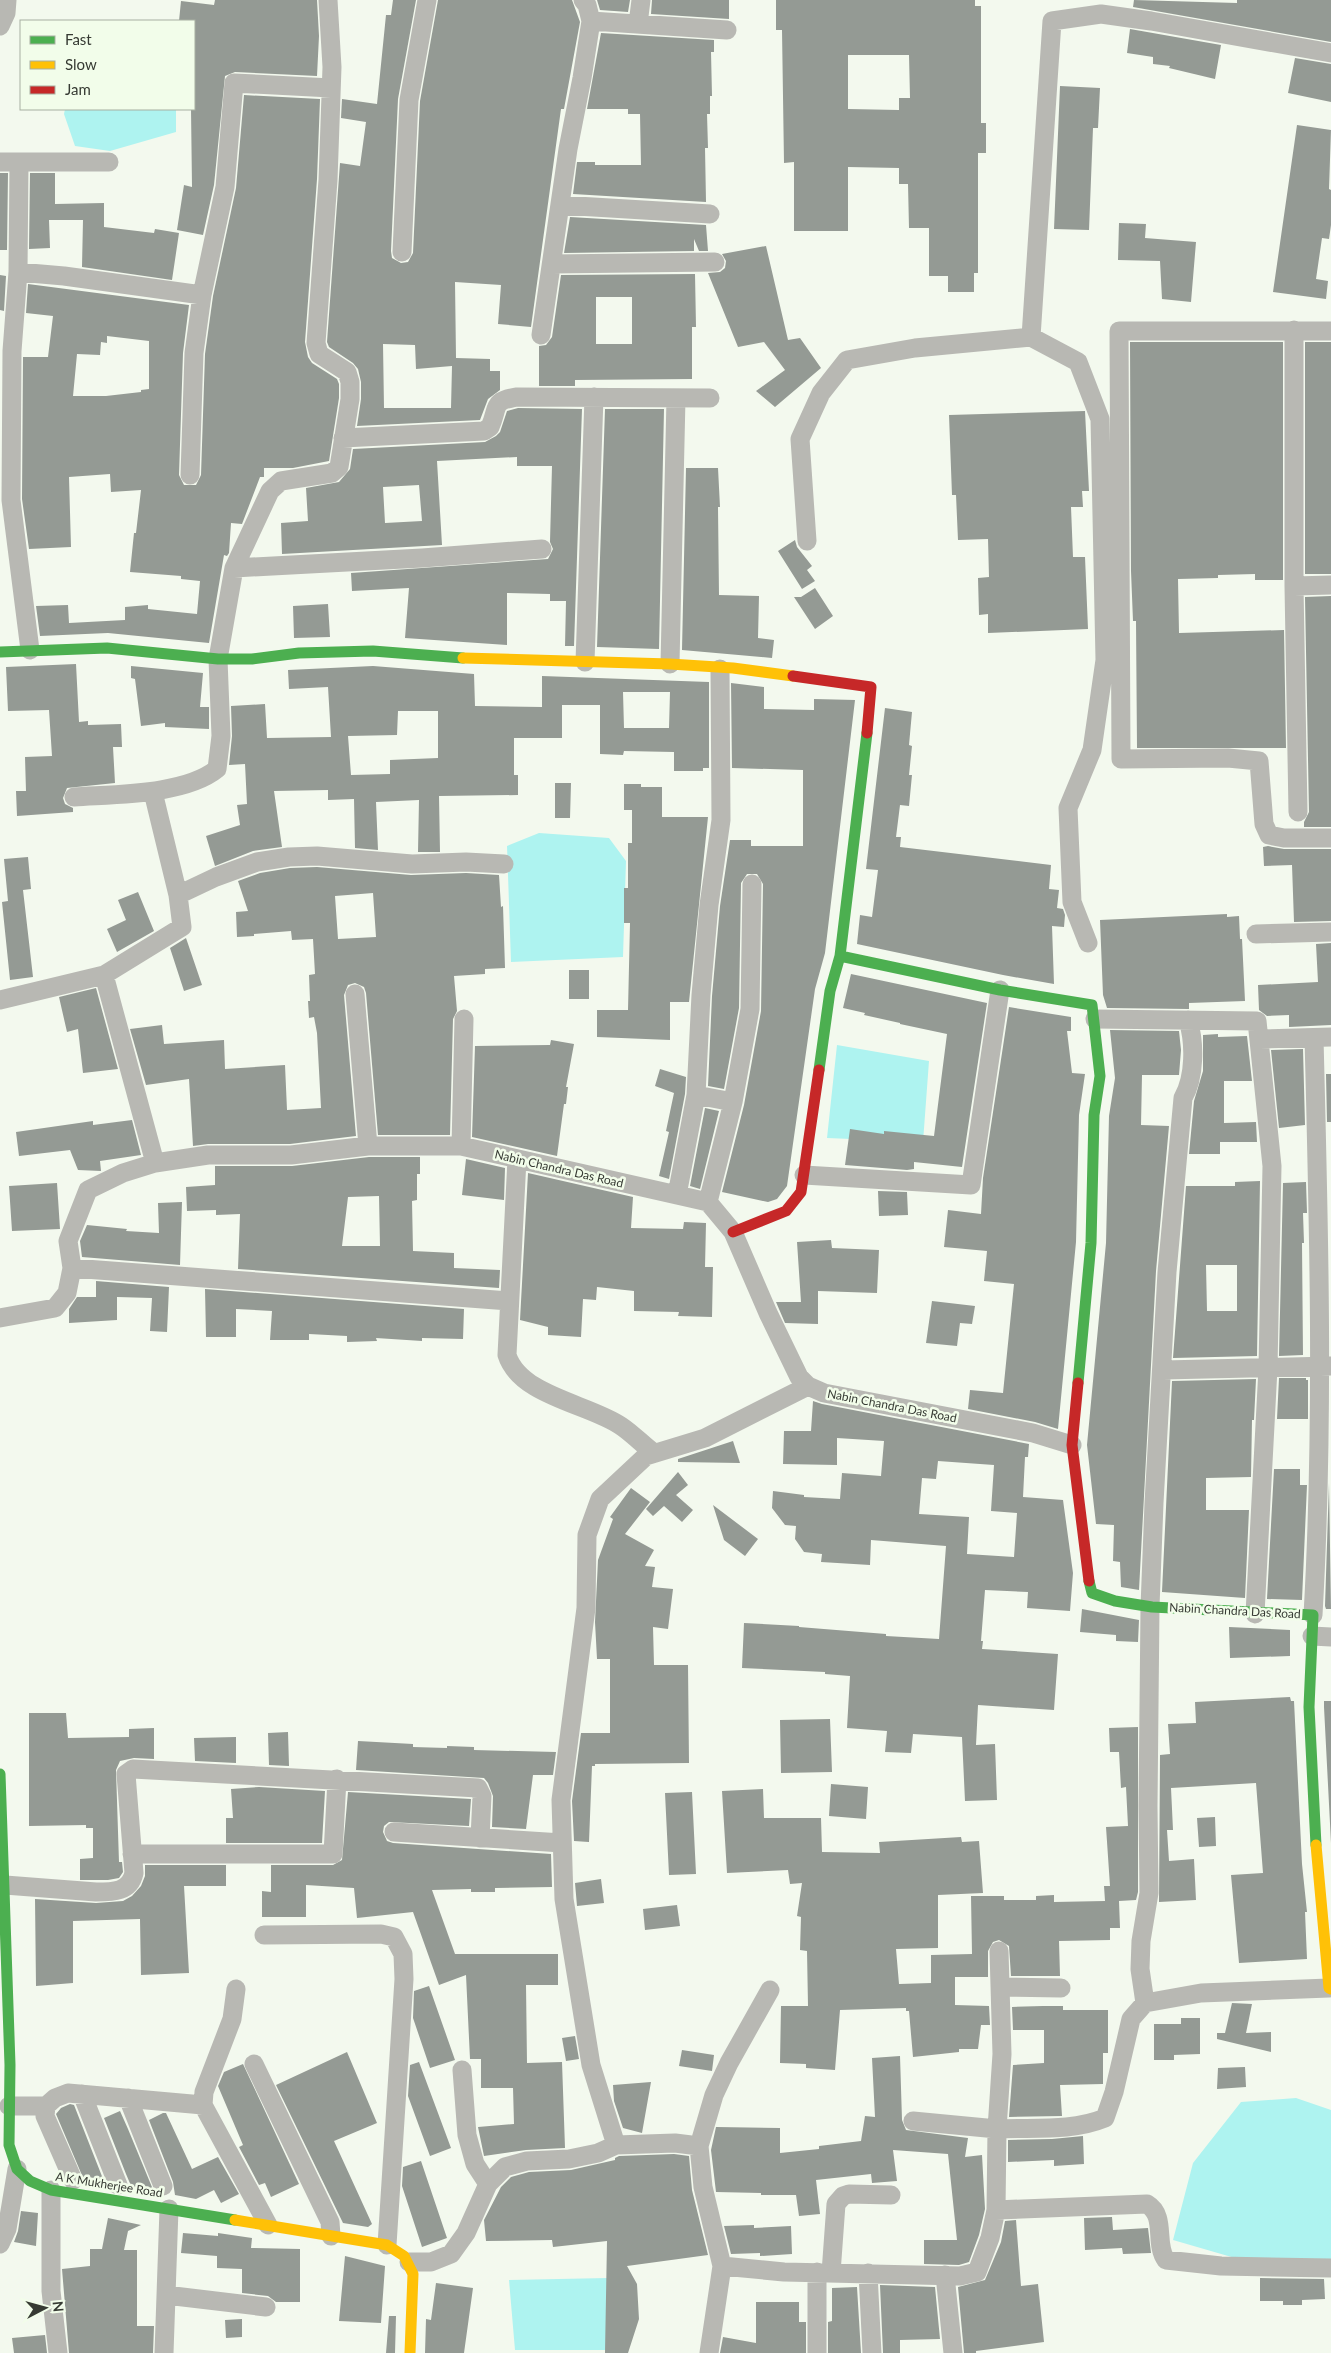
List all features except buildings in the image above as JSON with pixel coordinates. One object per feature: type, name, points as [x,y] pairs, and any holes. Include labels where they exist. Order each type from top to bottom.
[{"type":"street","points":[[0,26],[6,13],[7,0]]},
{"type":"street","points":[[74,797],[153,792],[210,775],[217,769],[221,736],[218,659],[234,568],[270,491],[281,480],[332,473],[339,467],[342,438],[350,398],[350,382],[347,372],[319,354],[316,343],[328,180],[332,67],[328,0]]},
{"type":"street","points":[[402,252],[409,100],[427,0]]},
{"type":"street","points":[[541,335],[560,205],[591,21],[587,5],[583,0]]},
{"type":"street","points":[[638,24],[641,0]]},
{"type":"street","points":[[1031,337],[1052,21],[1101,14],[1331,53]]},
{"type":"street","points":[[591,21],[727,30]]},
{"type":"street","points":[[190,475],[194,354],[202,295],[225,187],[234,83],[331,88]]},
{"type":"street","points":[[0,162],[110,162]]},
{"type":"street","points":[[19,163],[18,272],[6,351],[5,446],[30,650]]},
{"type":"street","points":[[560,205],[710,214]]},
{"type":"street","points":[[552,264],[716,262]]},
{"type":"street","points":[[18,272],[64,276],[202,295]]},
{"type":"street","points":[[1294,330],[1294,586],[1298,812]]},
{"type":"street","points":[[1331,331],[1119,331],[1121,759],[1228,758],[1259,761],[1264,824],[1269,835],[1284,838],[1331,838]]},
{"type":"street","points":[[807,541],[800,439],[821,393],[847,360],[914,348],[1031,337],[1078,362],[1100,419],[1105,660],[1092,750],[1068,808],[1072,902],[1088,943]]},
{"type":"street","points":[[342,438],[484,431],[490,427],[494,411],[502,399],[524,397],[710,398]]},
{"type":"street","points":[[585,662],[594,397]]},
{"type":"street","points":[[670,664],[676,398]]},
{"type":"street","points":[[234,568],[422,558],[542,549]]},
{"type":"street","points":[[1294,586],[1331,585]]},
{"type":"street","points":[[0,652],[107,648],[218,659],[252,659],[299,653],[373,651],[478,659],[670,664],[720,669],[733,668],[871,687],[840,956],[830,991],[801,1192],[786,1210],[733,1232]]},
{"type":"street","points":[[677,1195],[696,1095],[701,995],[709,904],[721,820],[720,669]]},
{"type":"street","points":[[0,1000],[104,975],[182,927],[178,895],[153,792]]},
{"type":"street","points":[[178,895],[216,877],[257,862],[289,857],[317,856],[412,864],[466,862],[504,864]]},
{"type":"street","points":[[616,2145],[591,2065],[564,1899],[560,1800],[586,1608],[587,1535],[600,1499],[646,1456],[705,1438],[808,1386],[798,1377],[733,1232],[708,1202],[734,1102],[750,1009],[752,884]]},
{"type":"street","points":[[1256,934],[1331,932]]},
{"type":"street","points":[[840,956],[1000,990],[1092,1005],[1100,1076],[1094,1115],[1091,1243],[1072,1445]]},
{"type":"street","points":[[104,975],[155,1162]]},
{"type":"street","points":[[804,1175],[971,1185],[1000,990]]},
{"type":"street","points":[[355,994],[368,1146]]},
{"type":"street","points":[[461,1146],[464,1019]]},
{"type":"street","points":[[1095,1019],[1258,1021],[1272,1166],[1268,1368],[1254,1614]]},
{"type":"street","points":[[1145,2003],[1140,1969],[1141,1941],[1150,1893],[1148,1806],[1150,1607],[1167,1272],[1183,1098],[1190,1086],[1191,1037],[1188,1020]]},
{"type":"street","points":[[1260,1039],[1322,1037],[1319,1206],[1325,1366],[1313,1615]]},
{"type":"street","points":[[696,1095],[734,1102]]},
{"type":"street","name":"Nabin Chandra Das Road","points":[[0,1318],[55,1308],[67,1293],[72,1268],[68,1241],[88,1190],[123,1173],[155,1162],[208,1156],[291,1155],[368,1146],[461,1146],[708,1202]]},
{"type":"street","points":[[517,1159],[507,1355],[511,1368],[531,1385],[620,1426],[654,1454]]},
{"type":"street","points":[[72,1268],[509,1301]]},
{"type":"street","points":[[1163,1370],[1325,1366]]},
{"type":"street","name":"Nabin Chandra Das Road","points":[[808,1386],[824,1393],[1033,1433],[1072,1445],[1086,1564],[1092,1593],[1109,1601],[1150,1607],[1254,1614],[1313,1615],[1310,1717],[1317,1863],[1330,1989]]},
{"type":"street","points":[[1312,1636],[1331,1637]]},
{"type":"street","points":[[5,1885],[111,1892],[125,1888],[132,1882],[134,1873],[126,1774],[133,1769],[478,1788],[482,1796],[480,1838]]},
{"type":"street","points":[[0,1774],[5,1885],[3,1943],[5,2072],[10,2106],[9,2146],[17,2169],[2,2234]]},
{"type":"street","points":[[132,1854],[333,1854],[337,1779]]},
{"type":"street","points":[[394,1832],[562,1843]]},
{"type":"street","points":[[264,1935],[381,1934],[394,1937],[404,1954],[387,2245]]},
{"type":"street","points":[[722,2266],[784,2272],[945,2276],[960,2276],[977,2272],[990,2238],[996,2210],[997,2129],[1002,2054],[999,1951]]},
{"type":"street","points":[[1000,1987],[1061,1988]]},
{"type":"street","points":[[913,2120],[997,2129],[1069,2127],[1092,2123],[1104,2118],[1114,2092],[1131,2019],[1145,2003],[1201,1992],[1330,1989]]},
{"type":"street","points":[[236,1990],[232,2019],[204,2092],[203,2105],[268,2225]]},
{"type":"street","points":[[709,2353],[722,2266],[704,2186],[699,2146],[714,2095],[728,2063],[770,1990]]},
{"type":"street","points":[[254,2064],[330,2222],[331,2236]]},
{"type":"street","points":[[462,2070],[467,2135],[475,2164],[488,2184]]},
{"type":"street","points":[[10,2106],[46,2106],[55,2098],[68,2093],[203,2105]]},
{"type":"street","points":[[82,2094],[118,2185]]},
{"type":"street","points":[[128,2098],[163,2186]]},
{"type":"street","points":[[46,2106],[45,2116],[73,2180]]},
{"type":"street","points":[[410,2353],[414,2291],[413,2274],[409,2262],[431,2262],[451,2254],[466,2233],[488,2184],[505,2167],[527,2161],[569,2159],[598,2153],[616,2145],[675,2143],[699,2146]]},
{"type":"street","name":"A K Mukherjee Road","points":[[17,2169],[30,2181],[51,2190],[387,2245],[401,2252],[409,2262]]},
{"type":"street","points":[[51,2190],[50,2292],[58,2353]]},
{"type":"street","points":[[817,2353],[824,2273],[836,2204],[842,2196],[849,2194],[891,2195]]},
{"type":"street","points":[[996,2210],[1147,2204],[1157,2214],[1160,2252],[1166,2260],[1221,2266],[1331,2268]]},
{"type":"street","points":[[164,2353],[169,2209]]},
{"type":"street","points":[[868,2273],[872,2353]]},
{"type":"street","points":[[945,2276],[953,2353]]},
{"type":"street","points":[[166,2295],[266,2307]]},
{"type":"water","points":[[65,110],[176,110],[176,132],[110,151],[75,146],[64,114]]},
{"type":"water","points":[[539,833],[609,838],[626,861],[623,957],[511,962],[507,846]]},
{"type":"water","points":[[837,1045],[929,1061],[923,1142],[827,1138]]},
{"type":"water","points":[[1296,2098],[1331,2110],[1331,2271],[1273,2269],[1173,2240],[1193,2163],[1241,2102]]},
{"type":"water","points":[[608,2278],[608,2350],[515,2350],[509,2280]]},
{"type":"traffic: fast","points":[[0,652],[107,648],[218,659],[252,659],[299,653],[373,651],[463,658]]},
{"type":"traffic: fast","points":[[819,1070],[830,991],[840,956],[867,733]]},
{"type":"traffic: fast","points":[[840,956],[1000,990],[1092,1005],[1100,1076],[1094,1115],[1091,1243],[1078,1383]]},
{"type":"traffic: fast","points":[[1089,1581],[1092,1593],[1115,1601],[1152,1607],[1313,1615],[1309,1707],[1316,1845]]},
{"type":"traffic: fast","points":[[0,1774],[10,2065],[9,2145],[17,2169],[30,2181],[51,2190],[235,2220]]},
{"type":"traffic: slow","points":[[463,658],[670,664],[733,668],[793,676]]},
{"type":"traffic: slow","points":[[1316,1845],[1329,1988],[1331,1989]]},
{"type":"traffic: slow","points":[[235,2220],[387,2245],[404,2256],[413,2274],[410,2353]]},
{"type":"traffic: jam","points":[[793,676],[871,687],[867,733]]},
{"type":"traffic: jam","points":[[733,1232],[786,1211],[801,1192],[819,1070]]},
{"type":"traffic: jam","points":[[1078,1383],[1072,1445],[1089,1581]]}]
